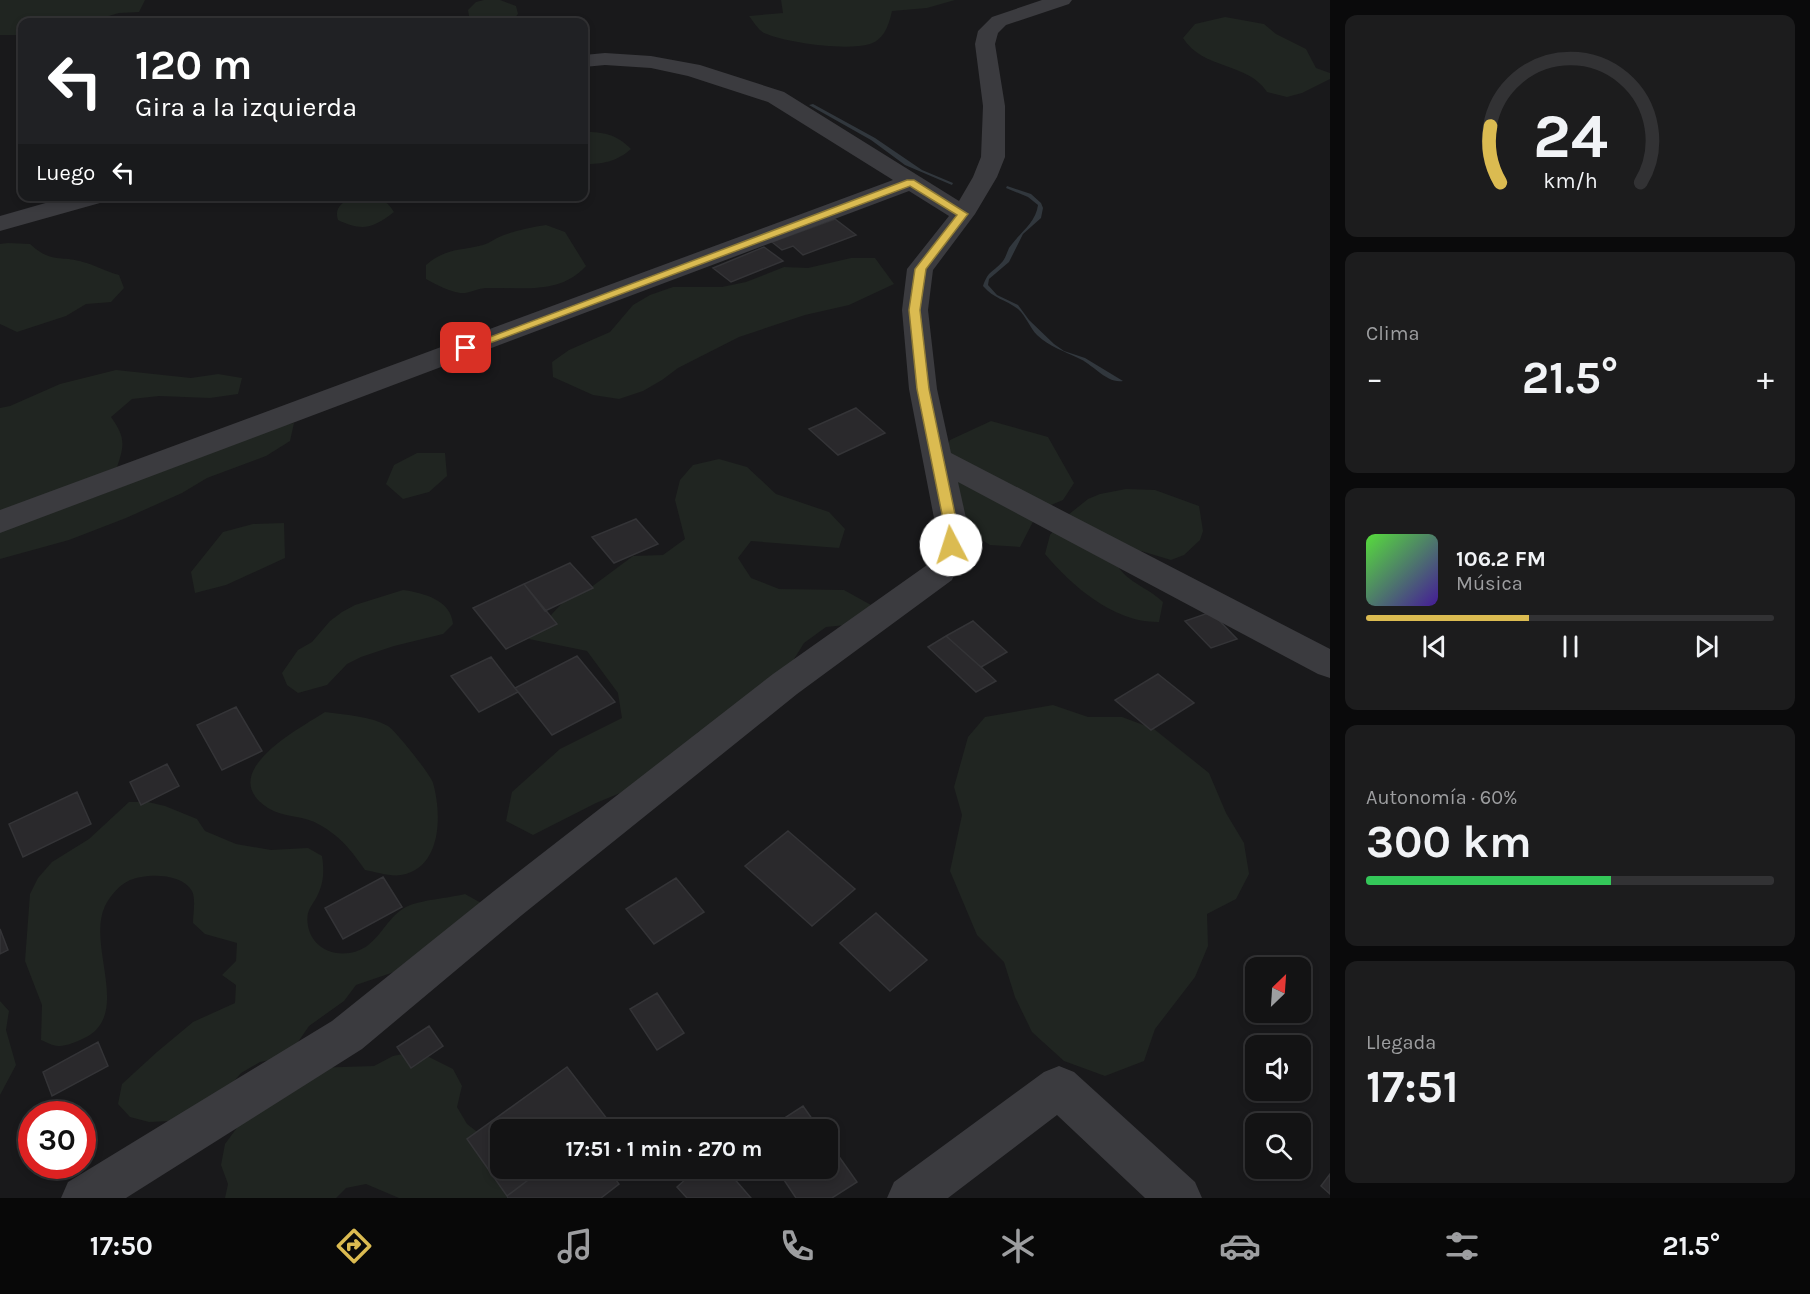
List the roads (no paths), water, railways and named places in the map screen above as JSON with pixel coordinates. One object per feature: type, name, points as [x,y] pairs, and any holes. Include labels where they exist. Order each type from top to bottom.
[{"type":"street","points":[[84,1198],[348,1035],[508,903],[785,684],[941,572],[951,545],[950,519],[923,389],[915,310],[920,269],[963,214],[986,177],[993,157],[994,106],[985,44],[988,31],[999,21],[1062,0]]},
{"type":"street","points":[[588,61],[605,59],[651,62],[692,70],[747,86],[776,98],[963,214]]},
{"type":"street","points":[[0,522],[911,182]]},
{"type":"street","points":[[0,224],[80,201]]},
{"type":"street","points":[[937,458],[1330,665]]},
{"type":"street","points":[[910,1198],[1059,1087],[1179,1198]]}]
